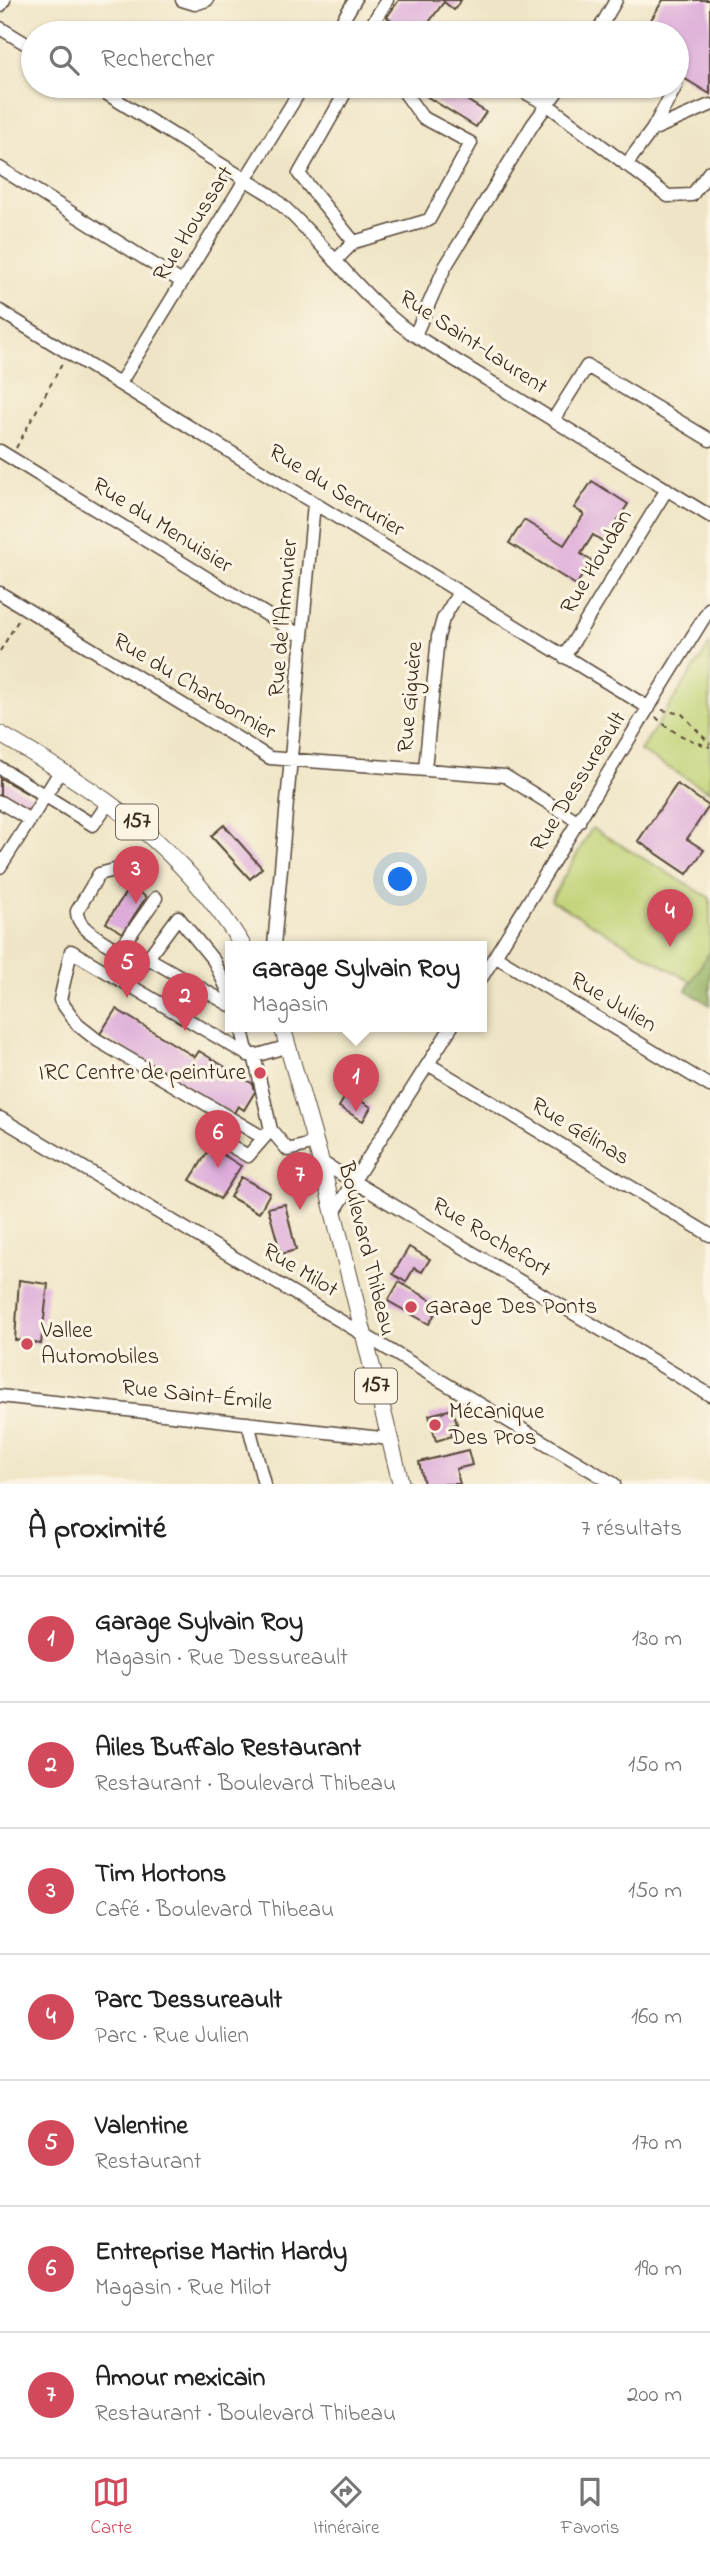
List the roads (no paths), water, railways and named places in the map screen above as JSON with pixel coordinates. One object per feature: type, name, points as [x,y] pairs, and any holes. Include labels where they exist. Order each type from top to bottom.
[{"type":"main road","name":"157","points":[[3,740],[61,770],[147,831],[213,903],[240,941]]},
{"type":"main road","name":"Boulevard Thibeau","points":[[284,1032],[334,1212],[401,1484]]},
{"type":"street","points":[[0,6],[4,0]]},
{"type":"street","points":[[182,0],[195,4],[207,0]]},
{"type":"street","points":[[343,21],[355,0]]},
{"type":"street","points":[[374,21],[387,0]]},
{"type":"street","points":[[605,21],[616,0]]},
{"type":"street","points":[[0,28],[21,41]]},
{"type":"street","name":"Rue Saint-Laurent","points":[[114,98],[276,200],[377,305],[415,335],[710,516]]},
{"type":"street","name":"Rue Houssart","points":[[120,383],[296,98]]},
{"type":"street","points":[[342,98],[299,174],[354,242]]},
{"type":"street","points":[[335,261],[354,242],[429,220],[471,143],[422,117],[409,98]]},
{"type":"street","points":[[535,98],[668,197],[692,195],[709,172]]},
{"type":"street","points":[[415,335],[445,267],[533,124],[553,98]]},
{"type":"street","points":[[626,165],[652,130],[669,98]]},
{"type":"street","points":[[652,130],[710,105]]},
{"type":"street","points":[[0,168],[182,282]]},
{"type":"street","name":"Rue du Serrurier","points":[[0,310],[656,712]]},
{"type":"street","points":[[553,420],[587,366],[710,440]]},
{"type":"street","name":"Rue du Menuisier","points":[[5,455],[303,637]]},
{"type":"street","name":"Rue Houdan","points":[[564,657],[667,489]]},
{"type":"street","name":"Rue de l'Armurier","points":[[275,941],[314,503]]},
{"type":"street","name":"Rue Giguère","points":[[425,769],[438,636],[441,624],[459,592]]},
{"type":"street","name":"Rue du Charbonnier","points":[[0,593],[261,755],[278,760],[505,776],[579,822]]},
{"type":"street","name":"Rue Dessureault","points":[[487,969],[579,822],[656,712],[710,608]]},
{"type":"street","points":[[0,768],[93,825],[109,802]]},
{"type":"street","points":[[0,867],[61,770]]},
{"type":"street","points":[[0,802],[30,820]]},
{"type":"street","points":[[122,868],[99,874],[77,911],[81,925],[113,948],[123,945],[156,898]]},
{"type":"street","points":[[128,985],[178,917],[214,961],[225,984]]},
{"type":"street","points":[[289,1046],[251,1055],[71,951],[60,1000],[78,1025],[97,1040],[267,1134],[288,1150],[315,1143]]},
{"type":"street","name":"Rue Julien","points":[[495,956],[710,1086]]},
{"type":"street","points":[[148,958],[225,1002]]},
{"type":"street","points":[[243,1032],[251,1055],[267,1134]]},
{"type":"street","points":[[334,1212],[448,1032]]},
{"type":"street","name":"Rue Gélinas","points":[[428,1064],[710,1235]]},
{"type":"street","name":"Rue Milot","points":[[0,1118],[614,1484]]},
{"type":"street","points":[[214,1136],[248,1156],[267,1134]]},
{"type":"street","name":"Rue Rochefort","points":[[321,1162],[710,1395]]},
{"type":"street","name":"Rue Saint-Émile","points":[[0,1396],[390,1439]]},
{"type":"street","points":[[248,1423],[264,1484]]},
{"type":"place","name":"Tim Hortons","points":[[136,904]]},
{"type":"place","name":"Parc Dessureault","points":[[670,947]]},
{"type":"place","name":"Valentine","points":[[127,998]]},
{"type":"place","name":"Ailes Buffalo Restaurant","points":[[185,1031]]},
{"type":"place","name":"IRC Centre de peinture","points":[[260,1073]]},
{"type":"place","name":"Garage Sylvain Roy","points":[[356,1112]]},
{"type":"place","name":"Entreprise Martin Hardy","points":[[218,1168]]},
{"type":"place","name":"Amour mexicain","points":[[300,1210]]},
{"type":"place","name":"Garage Des Ponts","points":[[411,1307]]},
{"type":"place","name":"Vallee Automobiles","points":[[27,1344]]},
{"type":"place","name":"Mécanique Des Pros","points":[[435,1425]]}]
